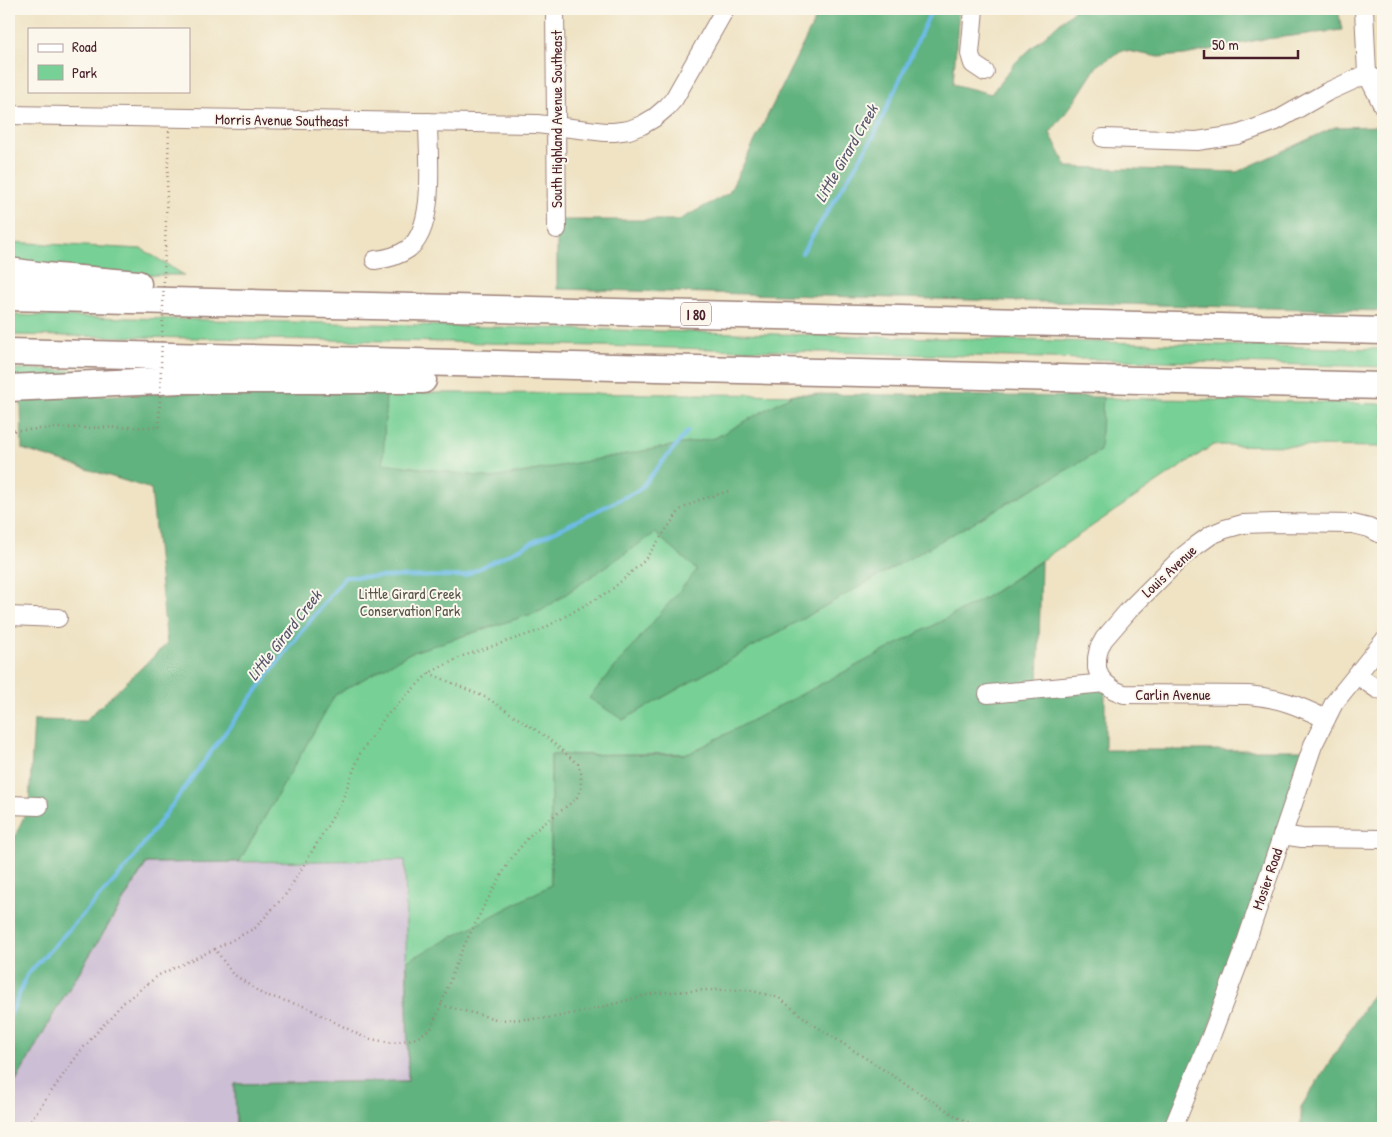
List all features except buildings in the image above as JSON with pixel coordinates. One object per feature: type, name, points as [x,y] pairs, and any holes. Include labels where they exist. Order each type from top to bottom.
[{"type":"highway","points":[[9,271],[45,276],[154,285],[310,291],[379,306]]},
{"type":"highway","name":"I 80","points":[[9,297],[1383,331]]},
{"type":"highway","points":[[9,352],[1383,386]]},
{"type":"highway","points":[[9,388],[180,380],[521,380],[579,366]]},
{"type":"street","name":"South Highland Avenue Southeast","points":[[555,9],[557,229]]},
{"type":"street","name":"Morris Avenue Southeast","points":[[9,115],[537,124],[605,132],[628,130],[654,118],[674,99],[725,9]]},
{"type":"street","points":[[974,9],[970,54],[973,64],[984,72]]},
{"type":"street","points":[[1364,9],[1367,74],[1383,106]]},
{"type":"street","points":[[1367,74],[1383,83]]},
{"type":"street","points":[[1103,138],[1197,141],[1237,135],[1276,121],[1327,92],[1367,74]]},
{"type":"street","points":[[375,260],[394,256],[408,249],[421,230],[429,198],[428,122]]},
{"type":"street","name":"Louis Avenue","points":[[1105,684],[1096,668],[1098,653],[1104,640],[1128,610],[1182,557],[1211,535],[1243,524],[1274,522],[1353,524],[1369,528],[1383,535]]},
{"type":"street","points":[[9,616],[58,618]]},
{"type":"street","name":"Mosier Road","points":[[1174,1128],[1242,954],[1313,745],[1334,703],[1383,642]]},
{"type":"street","points":[[1358,675],[1377,689],[1383,690]]},
{"type":"street","name":"Carlin Avenue","points":[[988,694],[1105,684],[1124,694],[1248,695],[1267,697],[1295,704],[1326,719]]},
{"type":"street","points":[[9,805],[39,806]]},
{"type":"street","points":[[1282,835],[1302,838],[1383,838]]},
{"type":"path","points":[[9,432],[55,428],[159,426],[169,118]]},
{"type":"path","points":[[25,1128],[82,1050],[123,1003],[159,975],[255,928],[287,893],[341,802],[360,754],[385,717],[429,673],[463,656],[541,630],[610,591],[644,561],[680,510],[696,501],[729,491]]},
{"type":"path","points":[[215,949],[232,973],[262,994],[306,1007],[365,1038],[393,1043],[417,1038],[431,1028],[459,956],[510,860],[532,832],[576,799],[581,789],[581,773],[578,764],[545,736],[487,698],[429,673]]},
{"type":"path","points":[[441,1005],[500,1020],[551,1018],[655,994],[707,990],[749,990],[779,998],[811,1023],[957,1117],[981,1128]]},
{"type":"shaded area","points":[[405,860],[408,1081],[236,1084],[236,1128],[9,1128],[9,1094],[57,1008],[147,863]]},
{"type":"green space","points":[[829,9],[959,9],[953,84],[991,94],[1016,62],[1075,9],[1338,9],[1342,30],[1258,40],[1185,55],[1159,57],[1122,50],[1097,66],[1074,102],[1050,133],[1067,167],[1237,172],[1335,127],[1383,126],[1383,311],[557,289],[557,220],[679,220],[729,193],[817,16]]},
{"type":"green space","points":[[9,242],[142,249],[184,275],[136,275],[9,262]]},
{"type":"green space","points":[[9,315],[1383,349],[1383,367],[448,342],[9,335]]},
{"type":"green space","points":[[9,369],[97,371],[9,382]]},
{"type":"green space","name":"Little Girard Creek Conservation Park","points":[[204,392],[941,396],[1383,404],[1383,447],[1213,445],[985,598],[983,750],[551,755],[551,1128],[236,1128],[235,1084],[408,1081],[405,860],[147,863],[57,1008],[9,1094],[85,721],[202,611]]},
{"type":"green space","points":[[204,392],[386,393],[383,463],[493,478],[715,438],[794,394],[1103,397],[1100,451],[623,720],[589,698],[697,570],[655,533],[541,611],[410,653],[335,695],[239,862],[146,863],[57,1008],[9,1094],[9,850],[29,805],[34,720],[85,721],[167,644],[151,489],[22,449],[21,398]]},
{"type":"green space","points":[[1041,561],[1038,689],[1105,683],[1105,750],[1312,750],[1173,1128],[236,1128],[235,1084],[408,1081],[407,961],[551,885],[551,755],[688,754],[985,598]]},
{"type":"green space","points":[[1383,978],[1383,1128],[1301,1128],[1301,1107]]},
{"type":"waterway","name":"Little Girard Creek","points":[[802,253],[874,136],[932,9]]},
{"type":"waterway","name":"Little Girard Creek","points":[[9,1019],[27,975],[126,868],[230,726],[345,577],[464,576],[639,490],[688,431]]}]
